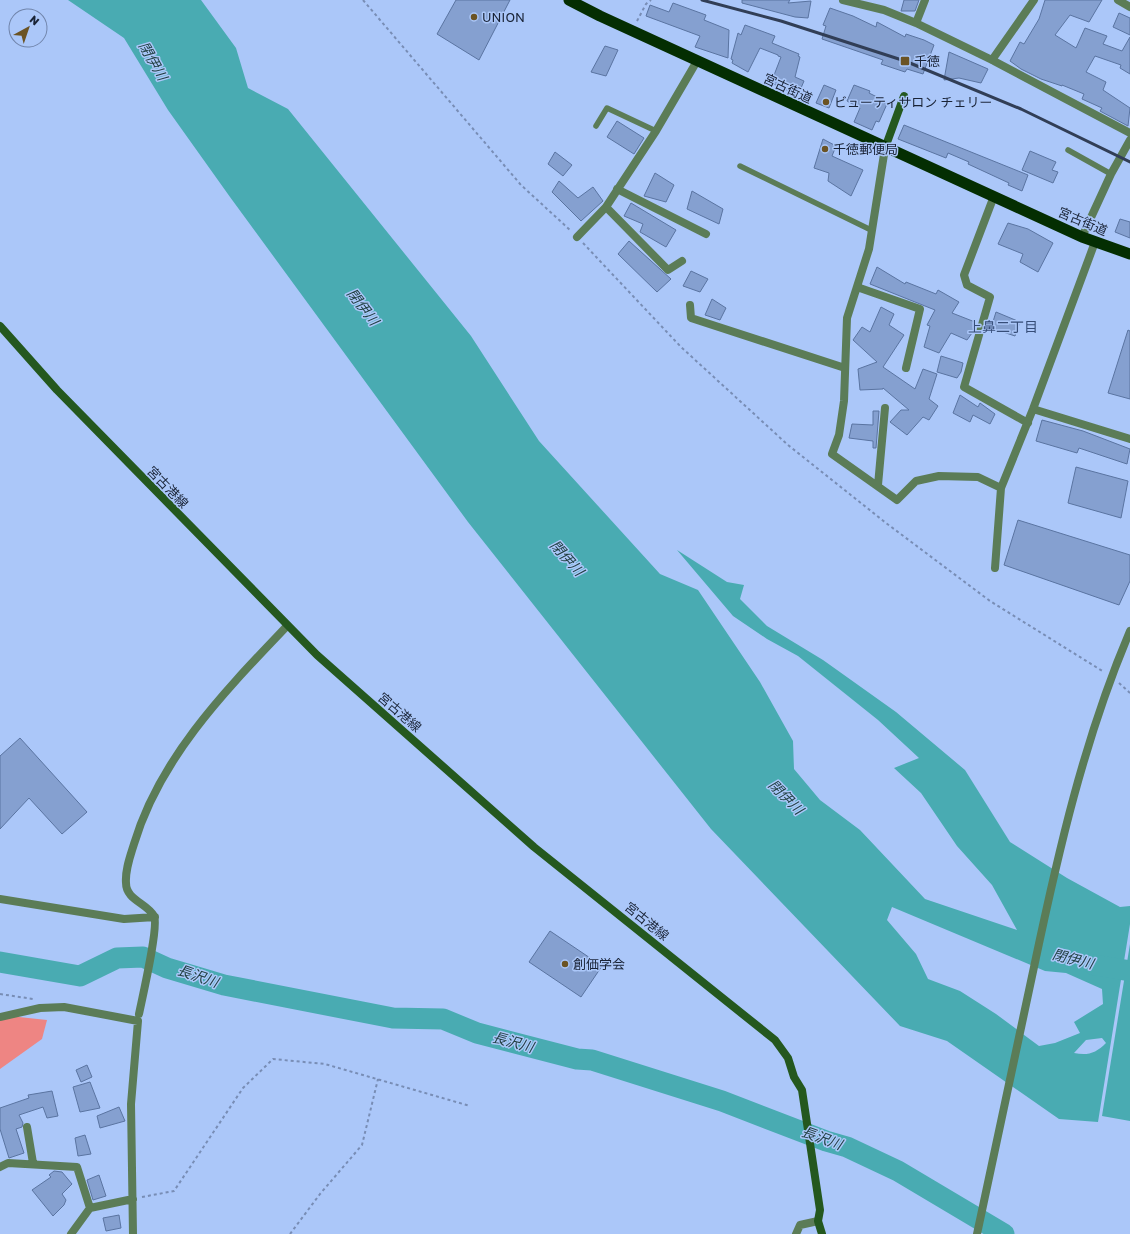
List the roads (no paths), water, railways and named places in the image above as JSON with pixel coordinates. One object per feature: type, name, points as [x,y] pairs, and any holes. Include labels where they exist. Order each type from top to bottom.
[{"type":"highway","name":"宮古街道","points":[[569,0],[632,31],[885,148],[1082,237],[1130,254]]},
{"type":"main road","points":[[885,148],[904,96]]},
{"type":"main road","name":"宮古港線","points":[[0,326],[56,390],[317,655],[534,847],[775,1040],[788,1058],[794,1077],[802,1090],[820,1210],[818,1221]]},
{"type":"main road","points":[[818,1221],[822,1234]]},
{"type":"street","points":[[843,0],[884,10],[916,23],[992,60],[1130,133]]},
{"type":"street","points":[[916,23],[925,0]]},
{"type":"street","points":[[992,60],[1034,0]]},
{"type":"street","points":[[1118,0],[1130,7]]},
{"type":"street","points":[[577,236],[606,207],[656,131],[697,61]]},
{"type":"street","points":[[1082,237],[1111,174],[1130,140]]},
{"type":"street","points":[[885,148],[869,249],[847,318],[844,401],[840,435],[832,454],[878,485],[897,500],[916,481],[939,476],[978,477],[1001,488]]},
{"type":"street","points":[[617,189],[706,234]]},
{"type":"street","points":[[994,196],[964,275],[967,285],[990,297],[964,387],[1028,423]]},
{"type":"street","points":[[606,207],[668,270],[682,261]]},
{"type":"street","points":[[995,568],[1001,488],[1033,410],[1095,242]]},
{"type":"street","points":[[857,287],[920,309],[906,368]]},
{"type":"street","points":[[690,305],[691,318],[845,368]]},
{"type":"street","points":[[878,485],[885,408]]},
{"type":"street","points":[[1033,410],[1130,439]]},
{"type":"street","points":[[139,1014],[155,932],[155,917],[148,909],[132,898],[126,884],[127,868],[140,825],[166,772],[189,737],[235,680],[287,626]]},
{"type":"street","points":[[977,1234],[1059,852],[1103,697],[1110,676],[1130,631]]},
{"type":"street","points":[[0,899],[124,919],[155,917]]},
{"type":"street","points":[[0,1017],[40,1008],[64,1007],[138,1021],[131,1104],[133,1234]]},
{"type":"street","points":[[26,1127],[33,1164]]},
{"type":"street","points":[[0,1167],[8,1163],[78,1167],[90,1208]]},
{"type":"street","points":[[71,1234],[90,1208],[133,1199]]},
{"type":"street","points":[[796,1234],[800,1225],[818,1221]]},
{"type":"lane","points":[[596,126],[607,108],[656,131]]},
{"type":"lane","points":[[1068,150],[1111,174]]},
{"type":"lane","points":[[740,166],[871,230]]},
{"type":"water","points":[[68,0],[201,0],[236,48],[248,88],[288,109],[471,336],[539,441],[660,574],[698,590],[760,682],[793,741],[794,769],[820,800],[860,830],[925,899],[1017,930],[992,885],[957,846],[921,793],[894,768],[919,758],[878,720],[798,656],[767,639],[733,616],[677,550],[727,582],[744,585],[740,599],[767,626],[823,660],[896,712],[965,770],[1010,842],[1067,878],[1120,907],[1130,906],[1130,924],[1098,1122],[1059,1119],[947,1041],[900,1026],[711,829],[468,522],[168,110],[124,38]],"holes":[[[892,907],[1045,971],[1066,973],[1102,989],[1103,1004],[1074,1022],[1080,1033],[1055,1043],[1039,1046],[996,1014],[960,991],[928,979],[916,954],[887,920]],[[1102,1038],[1106,1043],[1092,1053],[1074,1053],[1086,1040]]]},
{"type":"water","points":[[1130,944],[1130,1121],[1102,1116]]},
{"type":"waterway","name":"長沢川","points":[[0,962],[80,976],[117,958],[143,957],[167,968],[224,985],[393,1018],[443,1019],[477,1033],[577,1059],[592,1060],[722,1101],[826,1141],[847,1147],[898,1171],[1004,1234]]},
{"type":"waterway","name":"閉伊川","points":[[1094,965],[1130,971]]},
{"type":"railway","points":[[702,0],[781,21],[905,61],[1021,109],[1130,162]]},
{"type":"place","name":"UNION","points":[[474,17]]},
{"type":"place","name":"千徳","points":[[905,61]]},
{"type":"place","name":"ビューティサロン チェリー","points":[[826,102]]},
{"type":"place","name":"千徳郵便局","points":[[825,149]]},
{"type":"place","name":"創価学会","points":[[565,964]]},
{"type":"district","name":"上鼻二丁目","points":[[1003,327]]}]
